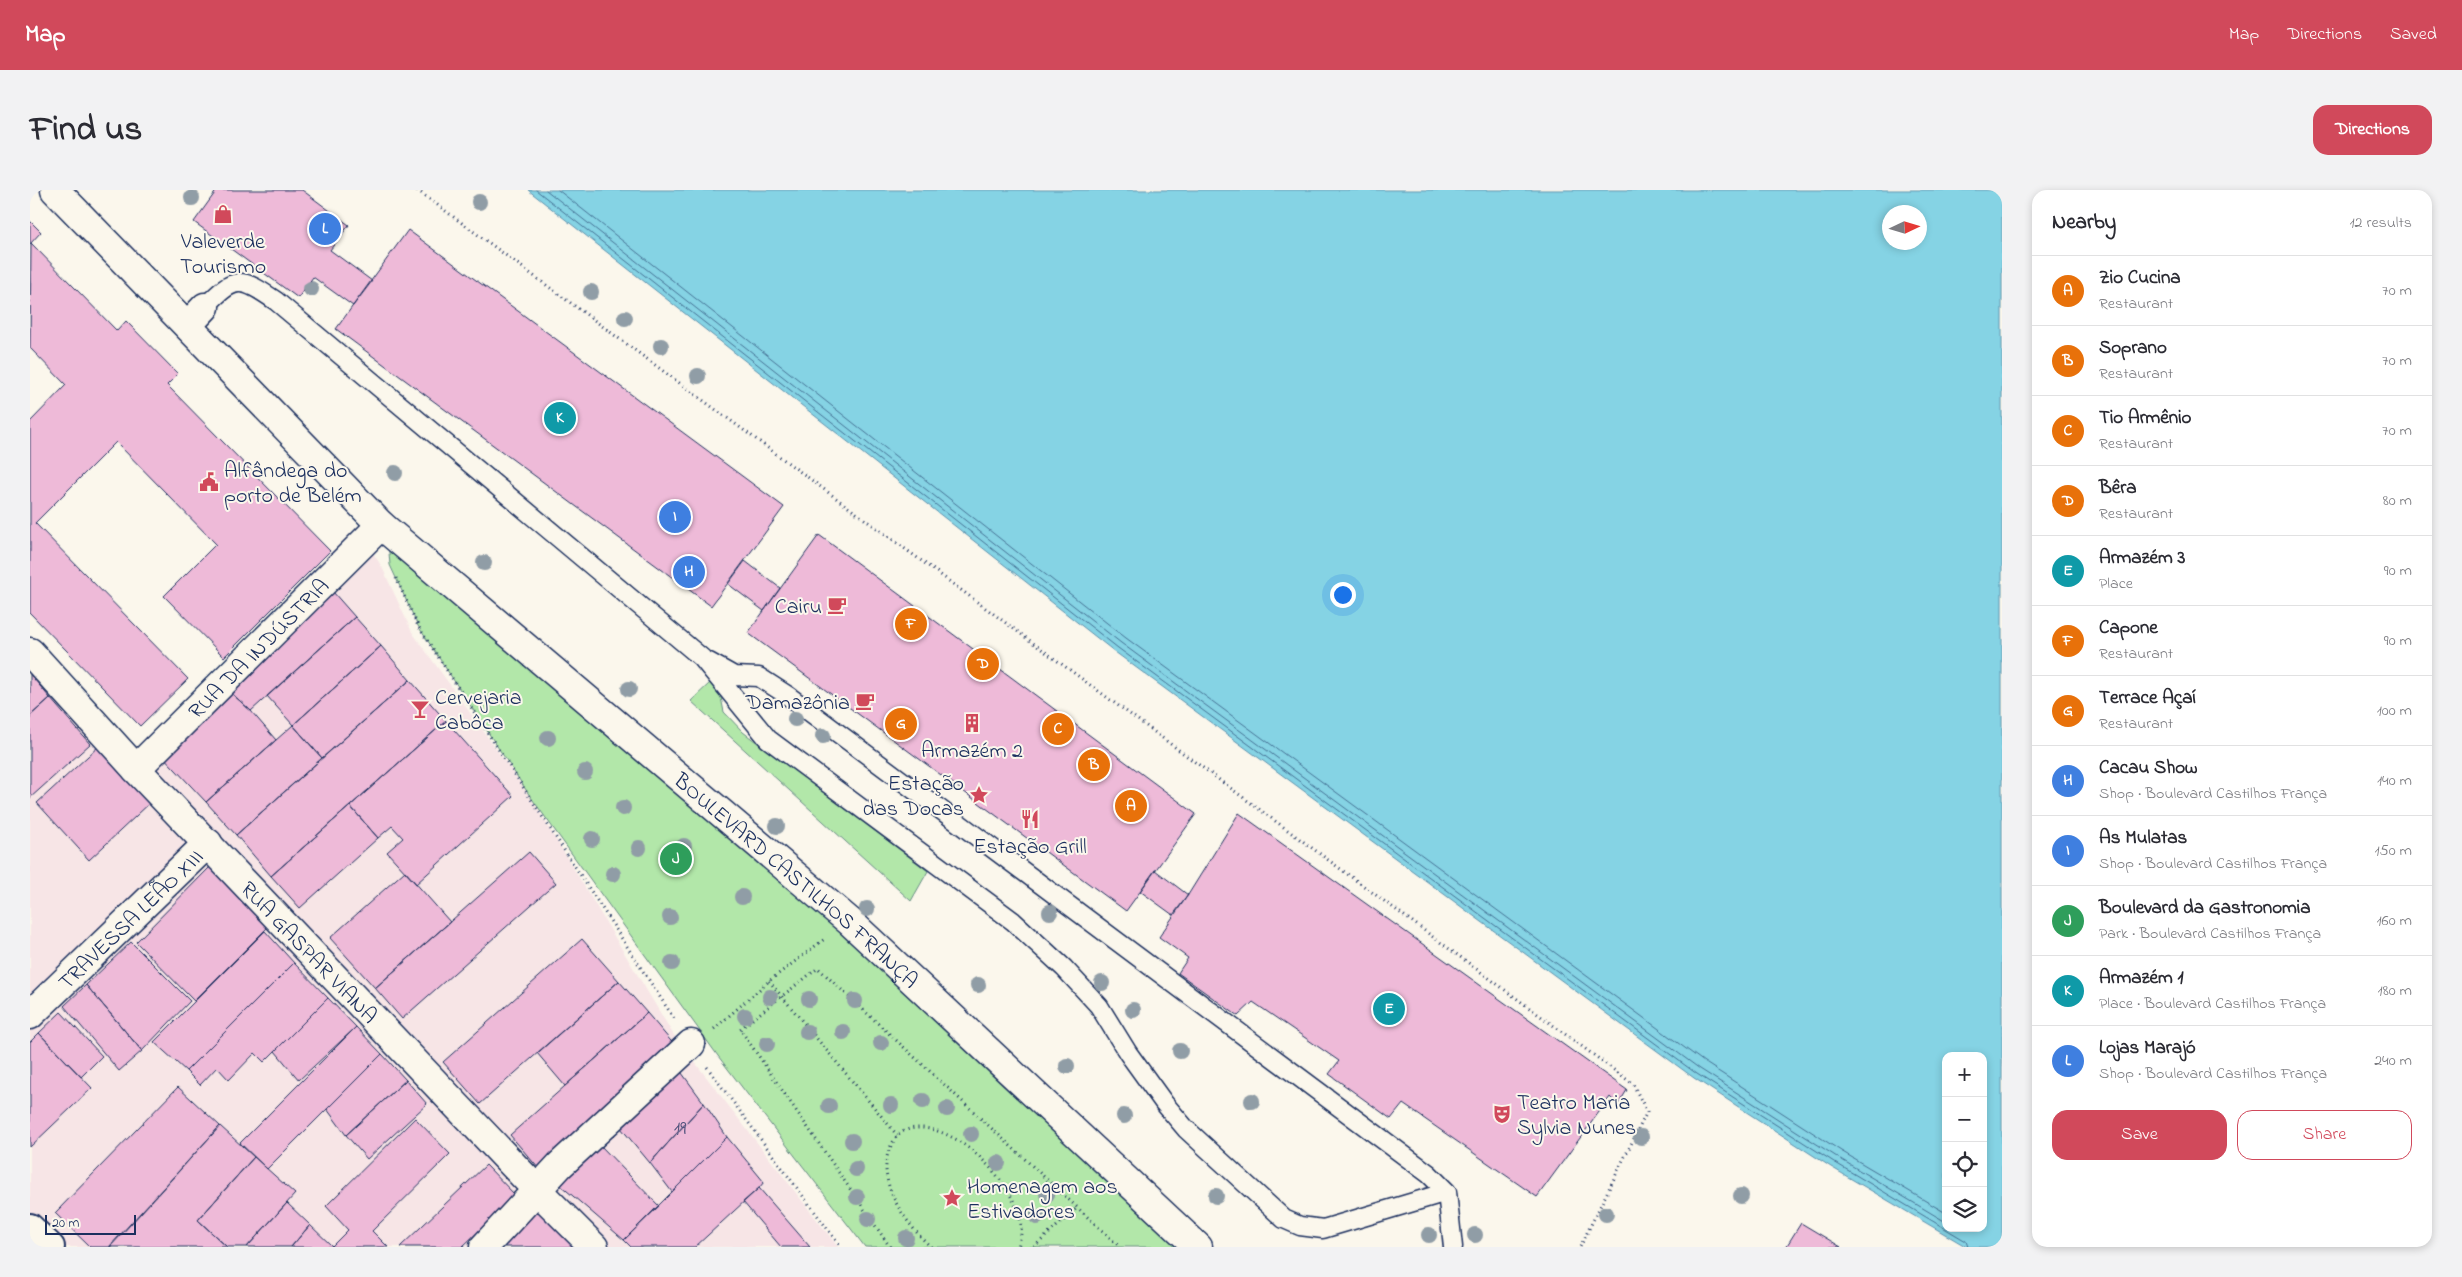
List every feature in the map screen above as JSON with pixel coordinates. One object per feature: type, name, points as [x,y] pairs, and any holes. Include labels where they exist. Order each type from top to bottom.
[{"type":"street","name":"BOULEVARD CASTILHOS FRANÇA","points":[[55,190],[196,316],[381,525],[849,921],[1198,1247]]},
{"type":"street","name":"RUA DA INDÚSTRIA","points":[[136,769],[381,525]]},
{"type":"street","name":"RUA GASPAR VIANA","points":[[30,652],[136,769],[538,1191],[594,1247]]},
{"type":"street","name":"TRAVESSA LEÃO XIII","points":[[30,1015],[208,843]]},
{"type":"street","points":[[484,1247],[560,1166],[691,1044]]},
{"type":"street","points":[[30,1226],[51,1247]]},
{"type":"lane","points":[[196,316],[222,288],[237,282],[253,285],[276,301],[702,658],[734,676],[759,677],[787,695],[1397,1150],[1447,1192],[1454,1247]]},
{"type":"lane","points":[[702,658],[768,739],[1013,921],[1064,968],[1099,1006],[1128,1053],[1181,1123],[1284,1219],[1300,1226],[1323,1229],[1447,1192]]},
{"type":"path","points":[[417,190],[1633,1084],[1647,1112],[1580,1247]]},
{"type":"path","points":[[394,573],[418,626],[691,1044],[841,1247]]},
{"type":"path","points":[[691,1044],[705,1038],[768,981],[849,921]]},
{"type":"path","points":[[890,1247],[740,1029],[818,968],[1120,1247]]},
{"type":"path","points":[[768,981],[897,1135]]},
{"type":"path","points":[[931,1247],[907,1221],[890,1186],[886,1164],[889,1149],[897,1135],[916,1128],[933,1130],[950,1137],[981,1159],[1007,1187],[1021,1225],[1018,1247]]},
{"type":"path","points":[[1034,1247],[1077,1208]]},
{"type":"shaded area","points":[[370,548],[382,567],[412,632],[530,796],[673,1034],[838,1247],[30,1247],[30,647],[136,759]]},
{"type":"green space","points":[[387,528],[1198,1247],[865,1247],[718,1056],[530,796],[418,626],[390,565]]},
{"type":"green space","points":[[712,681],[719,688],[724,712],[743,732],[928,871],[911,901],[691,701]]},
{"type":"water","points":[[528,190],[2002,190],[2002,1247],[1967,1247],[1831,1167],[1694,1078],[1115,652]]},
{"type":"building","points":[[217,190],[302,190],[349,225],[330,250],[372,281],[353,306],[313,277],[298,298],[194,222]]},
{"type":"building","points":[[30,221],[41,232],[30,244]]},
{"type":"building","points":[[408,230],[784,507],[711,606],[336,329]]},
{"type":"building","name":"Alfândega do porto de Belém","points":[[31,243],[117,331],[126,321],[178,374],[167,385],[330,551],[224,657],[164,596],[216,544],[116,442],[35,523],[188,679],[140,726],[30,613],[30,422],[66,385],[30,348]]},
{"type":"building","name":"Armazém 2","points":[[819,535],[1196,814],[1126,911],[748,633]]},
{"type":"building","points":[[745,561],[780,588],[764,611],[728,584]]},
{"type":"building","points":[[333,592],[355,617],[251,711],[229,691]]},
{"type":"building","points":[[355,617],[381,646],[293,725],[267,696]]},
{"type":"building","points":[[381,646],[410,680],[322,758],[293,725]]},
{"type":"building","points":[[30,674],[50,698],[30,716]]},
{"type":"building","points":[[410,680],[446,721],[271,876],[236,835]]},
{"type":"building","points":[[229,691],[251,711],[276,740],[206,802],[159,752]]},
{"type":"building","points":[[50,698],[90,744],[30,798],[30,716]]},
{"type":"building","points":[[446,721],[513,796],[416,884],[387,852],[403,838],[392,826],[378,838],[350,806]]},
{"type":"building","points":[[293,725],[322,758],[236,835],[206,802]]},
{"type":"building","points":[[100,745],[152,801],[89,860],[37,803]]},
{"type":"building","points":[[350,806],[378,838],[300,908],[271,876]]},
{"type":"building","points":[[1239,813],[1627,1090],[1618,1105],[1610,1097],[1537,1197],[1403,1104],[1391,1119],[1329,1074],[1339,1061],[1253,1002],[1238,1016],[1178,973],[1188,958],[1159,937],[1188,895]]},
{"type":"building","points":[[529,852],[556,883],[402,1019],[375,988]]},
{"type":"building","points":[[211,866],[270,925],[194,1001],[136,942]]},
{"type":"building","points":[[1155,870],[1188,895],[1173,915],[1140,891]]},
{"type":"building","points":[[405,871],[450,922],[375,988],[330,938]]},
{"type":"building","points":[[265,931],[294,963],[186,1071],[154,1042]]},
{"type":"building","points":[[582,939],[619,981],[480,1104],[443,1062]]},
{"type":"building","points":[[131,942],[190,1001],[142,1051],[86,985]]},
{"type":"building","points":[[294,963],[328,998],[264,1062],[255,1053],[229,1080],[217,1067],[200,1085],[186,1071]]},
{"type":"building","points":[[619,981],[647,1013],[565,1086],[537,1053]]},
{"type":"building","points":[[86,985],[142,1051],[119,1071],[64,1006]]},
{"type":"building","points":[[328,998],[356,1027],[299,1080],[275,1051]]},
{"type":"building","points":[[61,1012],[102,1056],[81,1077],[39,1033]]},
{"type":"building","points":[[647,1013],[676,1047],[539,1169],[510,1135]]},
{"type":"building","points":[[356,1027],[382,1054],[267,1169],[240,1143]]},
{"type":"building","points":[[39,1033],[92,1088],[30,1147],[30,1042]]},
{"type":"building","points":[[382,1054],[406,1080],[346,1135],[327,1109]]},
{"type":"building","points":[[676,1065],[704,1103],[650,1163],[616,1122]]},
{"type":"building","points":[[406,1080],[427,1104],[367,1159],[346,1135]]},
{"type":"building","points":[[178,1087],[220,1126],[109,1247],[90,1247],[55,1213]]},
{"type":"building","points":[[704,1103],[727,1137],[672,1192],[650,1163]]},
{"type":"building","points":[[415,1118],[450,1154],[372,1231],[388,1247],[332,1246],[348,1230],[326,1206]]},
{"type":"building","points":[[220,1126],[254,1157],[198,1220],[227,1247],[110,1247]]},
{"type":"building","points":[[727,1137],[764,1182],[759,1188],[695,1247],[631,1247],[624,1240]]},
{"type":"building","points":[[599,1144],[659,1206],[624,1240],[559,1184]]},
{"type":"building","points":[[254,1157],[295,1194],[247,1247],[227,1247],[198,1220]]},
{"type":"building","points":[[486,1165],[516,1196],[462,1247],[400,1247]]},
{"type":"building","points":[[759,1188],[810,1247],[781,1247],[743,1202]]},
{"type":"building","points":[[287,1203],[310,1225],[291,1247],[247,1247]]},
{"type":"building","points":[[536,1209],[576,1247],[500,1247]]},
{"type":"building","points":[[1801,1223],[1841,1247],[1786,1247]]},
{"type":"building","points":[[310,1225],[332,1246],[331,1247],[291,1247]]},
{"type":"place","name":"Valeverde Tourismo","points":[[223,214]]},
{"type":"place","name":"Lojas Marajó","points":[[325,229]]},
{"type":"place","name":"Armazém 1","points":[[560,418]]},
{"type":"place","name":"Alfândega do porto de Belém","points":[[209,482]]},
{"type":"place","name":"As Mulatas","points":[[675,517]]},
{"type":"place","name":"Cacau Show","points":[[689,572]]},
{"type":"place","name":"Cairu","points":[[837,605]]},
{"type":"place","name":"Capone","points":[[911,624]]},
{"type":"place","name":"Bêra","points":[[983,664]]},
{"type":"place","name":"Damazônia","points":[[865,701]]},
{"type":"place","name":"Cervejaria Cabôca","points":[[420,709]]},
{"type":"place","name":"Armazém 2","points":[[972,723]]},
{"type":"place","name":"Terrace Açaí","points":[[901,724]]},
{"type":"place","name":"Tio Armênio","points":[[1058,729]]},
{"type":"place","name":"Soprano","points":[[1094,765]]},
{"type":"place","name":"Estação das Docas","points":[[979,795]]},
{"type":"place","name":"Zio Cucina","points":[[1131,806]]},
{"type":"place","name":"Estação Grill","points":[[1030,819]]},
{"type":"place","name":"Boulevard da Gastronomia","points":[[676,859]]},
{"type":"place","name":"Armazém 3","points":[[1389,1009]]},
{"type":"place","name":"Teatro Maria Sylvia Nunes","points":[[1502,1114]]},
{"type":"place","name":"Homenagem aos Estivadores","points":[[952,1198]]}]
